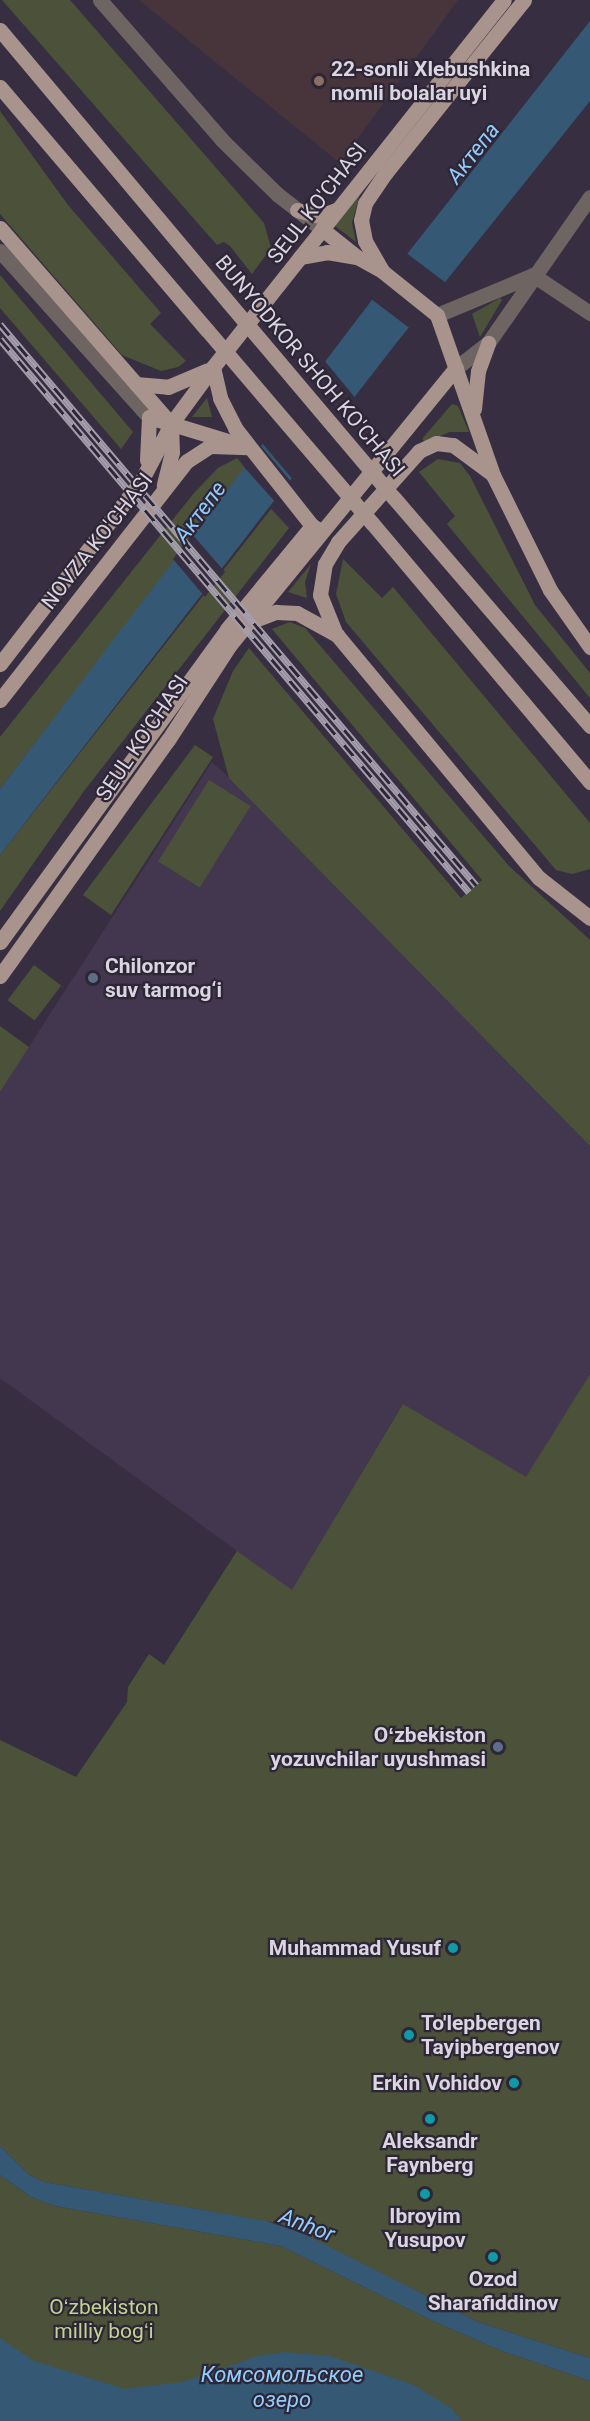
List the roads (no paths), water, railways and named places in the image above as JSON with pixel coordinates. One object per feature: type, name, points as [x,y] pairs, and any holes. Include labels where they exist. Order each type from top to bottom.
[{"type":"main road","name":"SEUL KO'CHASI","points":[[213,367],[504,0]]},
{"type":"main road","name":"SEUL KO'CHASI","points":[[437,315],[382,271],[362,230],[365,203],[524,0]]},
{"type":"main road","name":"BUNYODKOR SHOH KO'CHASI","points":[[0,30],[394,498],[590,726]]},
{"type":"main road","points":[[3,92],[590,782]]},
{"type":"main road","points":[[297,210],[320,216],[338,209]]},
{"type":"main road","points":[[0,228],[171,424],[172,452],[162,490]]},
{"type":"main road","points":[[322,229],[357,257],[382,271]]},
{"type":"main road","points":[[300,257],[327,252],[357,257]]},
{"type":"main road","points":[[437,315],[493,475],[550,590],[590,647]]},
{"type":"main road","points":[[476,427],[475,390],[488,344]]},
{"type":"main road","points":[[136,384],[168,387],[213,367],[224,408],[248,447],[296,506],[319,528]]},
{"type":"main road","name":"NOVZA KO'CHASI","points":[[0,664],[141,481],[171,424],[213,367]]},
{"type":"main road","name":"SEUL KO'CHASI","points":[[0,942],[227,629],[319,528],[456,368]]},
{"type":"main road","points":[[141,481],[149,450],[148,417],[248,447]]},
{"type":"main road","points":[[337,635],[320,595],[325,564],[338,542],[419,451],[436,443],[453,445],[493,475]]},
{"type":"main road","name":"NOVZA KO'CHASI","points":[[0,700],[162,490],[198,451],[217,445],[248,447]]},
{"type":"main road","name":"SEUL KO'CHASI","points":[[0,976],[247,624],[319,528]]},
{"type":"main road","points":[[247,624],[270,613],[292,613],[315,620],[337,635],[539,878],[590,918]]},
{"type":"street","points":[[100,0],[222,140],[297,210],[322,229]]},
{"type":"street","points":[[456,368],[488,344],[533,275],[590,197]]},
{"type":"street","points":[[0,251],[148,417]]},
{"type":"street","points":[[533,275],[590,313]]},
{"type":"street","points":[[437,315],[533,275]]},
{"type":"water","name":"Актепа","points":[[590,21],[590,101],[394,346],[0,855],[0,789],[397,267]]},
{"type":"water","name":"Anhor","points":[[0,2146],[28,2174],[44,2182],[266,2221],[302,2233],[478,2322],[590,2358],[590,2381],[502,2351],[433,2321],[281,2246],[55,2206],[31,2197],[0,2175]]},
{"type":"water","name":"Комсомольское озеро","points":[[0,2338],[34,2361],[125,2389],[183,2382],[258,2356],[285,2352],[330,2356],[414,2385],[451,2408],[462,2421],[0,2421]]},
{"type":"railway","points":[[0,324],[476,885]]},
{"type":"railway","points":[[0,339],[469,892]]},
{"type":"place","name":"22-sonli Xlebushkina nomli bolalar uyi","points":[[319,81]]},
{"type":"place","name":"Chilonzor suv tarmog‘i","points":[[93,978]]},
{"type":"place","name":"Oʻzbekiston yozuvchilar uyushmasi","points":[[498,1747]]},
{"type":"place","name":"Muhammad Yusuf","points":[[453,1948]]},
{"type":"place","name":"To'lepbergen Tayipbergenov","points":[[409,2035]]},
{"type":"place","name":"Erkin Vohidov","points":[[514,2083]]},
{"type":"place","name":"Aleksandr Faynberg","points":[[430,2119]]},
{"type":"place","name":"Ibroyim Yusupov","points":[[425,2194]]},
{"type":"place","name":"Ozod Sharafiddinov","points":[[493,2257]]},
{"type":"water label","name":"Актепе","points":[[200,512]]},
{"type":"park label","name":"Oʻzbekiston milliy bogʻi","points":[[104,2319]]}]
